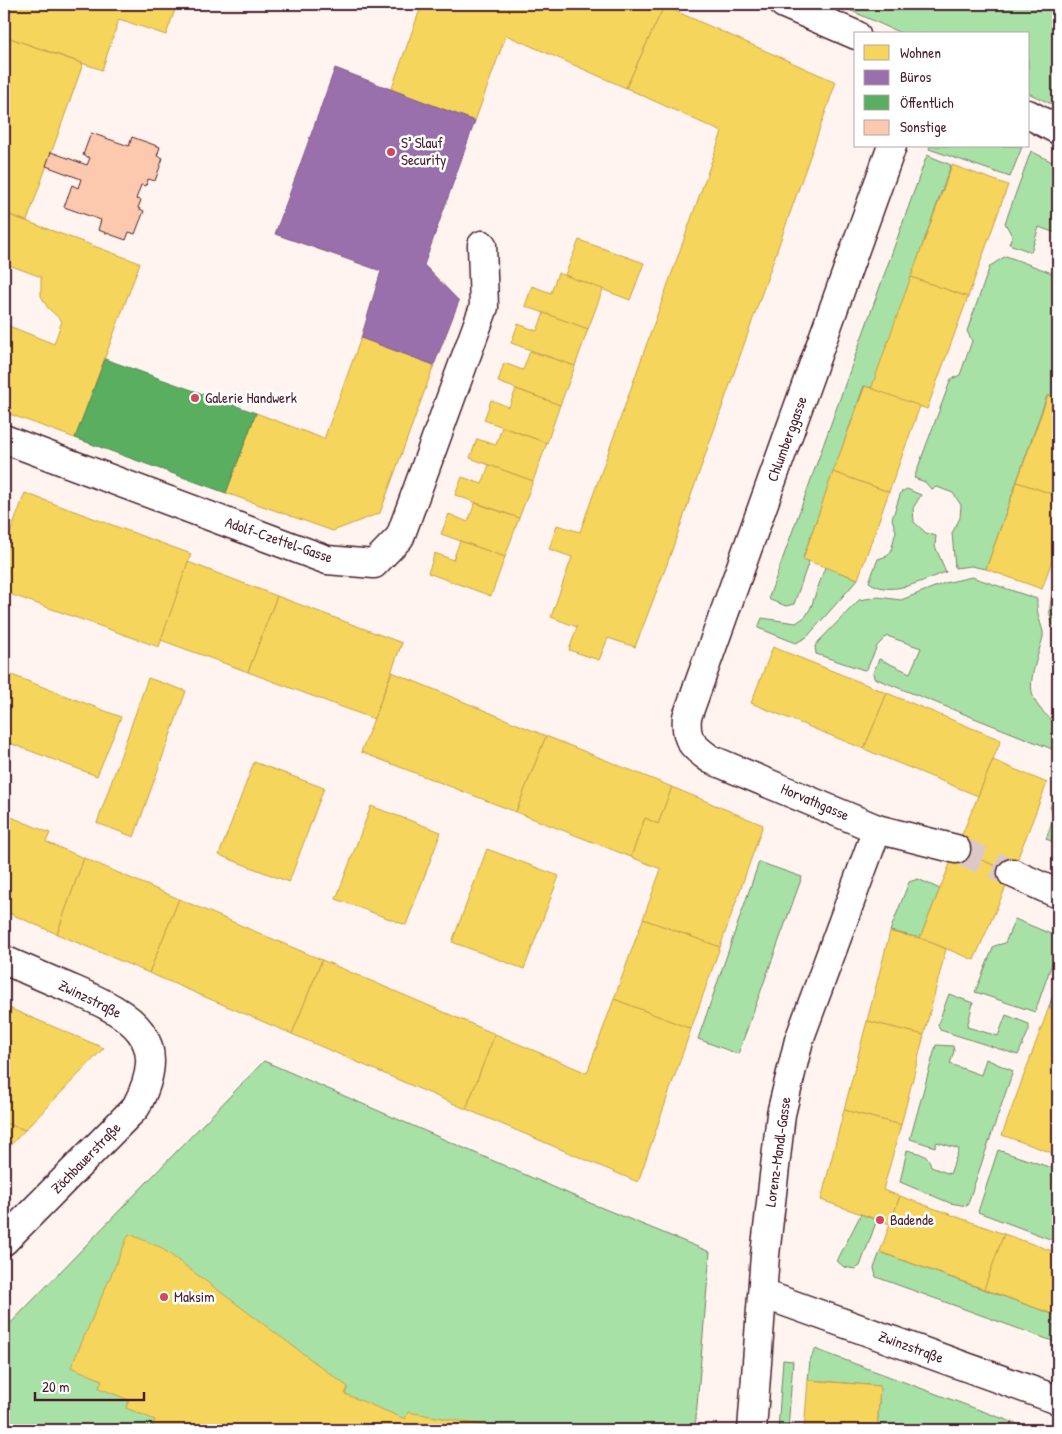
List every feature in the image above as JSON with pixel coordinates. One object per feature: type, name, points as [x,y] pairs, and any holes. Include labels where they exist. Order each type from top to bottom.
[{"type":"street","points":[[784,4],[854,34]]},
{"type":"street","points":[[1030,115],[1058,130]]},
{"type":"street","name":"Chlumberggasse","points":[[686,733],[688,717],[721,621],[891,148]]},
{"type":"street","name":"Adolf-Czettel-Gasse","points":[[4,439],[327,560],[374,564],[400,537],[484,307],[482,245]]},
{"type":"street","name":"Horvathgasse","points":[[686,733],[694,747],[710,759],[877,829],[956,849]]},
{"type":"street","name":"Lorenz-Mandl-Gasse","points":[[752,1430],[765,1255],[783,1104],[799,1040],[877,829]]},
{"type":"street","points":[[1012,873],[1058,894]]},
{"type":"street","name":"Zwinzstraße","points":[[4,960],[109,1005],[133,1022],[147,1043],[151,1064]]},
{"type":"street","name":"Zöchbauerstraße","points":[[4,1241],[136,1106],[146,1087],[151,1064]]},
{"type":"street","name":"Zwinzstraße","points":[[763,1294],[1058,1400]]},
{"type":"green space","points":[[836,4],[1058,4],[1058,107],[1030,94],[1030,32],[899,32]]},
{"type":"green space","points":[[929,148],[1022,148],[1010,177]]},
{"type":"green space","points":[[1031,151],[1058,165],[1058,234],[1039,227],[1031,252],[1009,244],[1012,236],[1005,223]]},
{"type":"green space","points":[[927,155],[951,165],[872,388],[864,386],[803,558],[809,561],[794,604],[786,606],[770,600],[769,597]]},
{"type":"green space","points":[[1006,256],[1052,273],[1058,256],[1058,392],[1056,398],[1047,396],[986,569],[971,566],[955,568],[952,533],[960,518],[961,505],[953,493],[937,487],[931,489],[925,482],[914,478],[951,379],[960,375],[972,341],[967,331],[990,266]]},
{"type":"green space","points":[[907,489],[921,495],[913,508],[914,522],[926,533],[936,536],[935,546],[946,572],[907,586],[887,588],[878,586],[869,582],[878,559],[887,556],[891,551],[896,531],[892,519],[901,492]]},
{"type":"green space","points":[[825,567],[858,579],[807,637],[796,643],[758,628],[762,618],[796,623],[806,616]]},
{"type":"green space","points":[[972,577],[1037,599],[1043,636],[1033,672],[1032,690],[1034,699],[1039,707],[1058,725],[1057,751],[874,678],[873,673],[879,659],[910,673],[921,648],[887,636],[877,646],[867,669],[864,670],[816,654],[815,646],[859,600],[878,597],[901,600],[945,583]]},
{"type":"green space","points":[[1058,578],[1058,630],[1051,618],[1050,606]]},
{"type":"green space","points":[[1058,788],[1058,844],[1046,839],[1054,816],[1050,807]]},
{"type":"green space","points":[[759,862],[802,877],[738,1054],[698,1039]]},
{"type":"green space","points":[[918,879],[940,889],[920,938],[890,931],[909,882]]},
{"type":"green space","points":[[1015,919],[1058,937],[1058,946],[1035,1012],[975,992],[994,946],[1005,943]]},
{"type":"green space","points":[[1058,979],[1058,1011],[1049,1007]]},
{"type":"green space","points":[[949,994],[973,1003],[967,1027],[998,1036],[1006,1015],[1029,1024],[1029,1030],[1018,1055],[940,1030],[938,1024]]},
{"type":"green space","points":[[936,1045],[953,1046],[954,1051],[950,1064],[981,1075],[986,1059],[1013,1071],[967,1206],[950,1203],[900,1182],[907,1150],[923,1155],[928,1159],[931,1167],[950,1174],[959,1149],[937,1142],[935,1147],[910,1139]]},
{"type":"green space","points":[[264,1061],[590,1203],[710,1252],[695,1430],[25,1430],[4,1418],[4,1330]]},
{"type":"green space","points":[[998,1150],[1058,1170],[1058,1242],[978,1212]]},
{"type":"green space","points":[[861,1214],[877,1220],[860,1266],[855,1269],[844,1267],[837,1261]]},
{"type":"green space","points":[[880,1252],[1058,1316],[1058,1343],[876,1277],[874,1268]]},
{"type":"green space","points":[[815,1349],[1020,1425],[1018,1430],[877,1430],[880,1386],[808,1380],[810,1360]]},
{"type":"green space","points":[[783,1360],[793,1361],[788,1430],[778,1430]]},
{"type":"building: Wohnen","points":[[9,4],[177,4],[166,35],[119,19],[102,70],[4,36],[4,19]]},
{"type":"building: Wohnen","points":[[422,4],[660,4],[664,6],[626,88],[506,35],[475,121],[391,90]]},
{"type":"building: Wohnen","points":[[664,6],[836,82],[666,567],[635,647],[608,638],[599,660],[569,650],[577,627],[551,617],[572,557],[549,549],[557,525],[580,532],[722,132],[626,88]]},
{"type":"building: Wohnen","points":[[4,36],[83,64],[27,221],[4,213]]},
{"type":"building: Wohnen","points":[[952,165],[1008,185],[968,297],[911,277]]},
{"type":"building: Wohnen","points":[[4,213],[140,263],[75,438],[4,412],[4,324],[54,344],[62,321],[48,308],[41,296],[41,277],[4,263]]},
{"type":"building: Wohnen","points":[[579,240],[644,263],[630,300],[565,275]]},
{"type":"building: Wohnen","points":[[558,273],[603,289],[588,329],[525,306],[532,286],[551,293]]},
{"type":"building: Wohnen","points":[[911,277],[968,297],[927,409],[871,389]]},
{"type":"building: Wohnen","points":[[544,313],[588,329],[575,366],[511,343],[518,324],[537,331]]},
{"type":"building: Wohnen","points":[[361,338],[434,365],[380,513],[333,531],[226,493],[256,413],[324,439]]},
{"type":"building: Wohnen","points":[[530,351],[575,366],[560,405],[498,382],[504,363],[523,370]]},
{"type":"building: Wohnen","points":[[865,386],[920,406],[889,492],[833,472]]},
{"type":"building: Wohnen","points":[[516,389],[560,405],[547,443],[484,420],[491,400],[509,407]]},
{"type":"building: Wohnen","points":[[1048,395],[1058,399],[1058,496],[1017,482]]},
{"type":"building: Wohnen","points":[[502,427],[547,443],[533,481],[470,458],[477,439],[496,445]]},
{"type":"building: Wohnen","points":[[489,465],[533,481],[519,518],[455,495],[462,477],[482,484]]},
{"type":"building: Wohnen","points":[[833,472],[889,492],[858,579],[803,559]]},
{"type":"building: Wohnen","points":[[1017,482],[1058,496],[1058,543],[1042,589],[986,569]]},
{"type":"building: Wohnen","points":[[25,493],[191,554],[159,647],[4,592],[4,550]]},
{"type":"building: Wohnen","points":[[475,503],[519,518],[505,557],[441,534],[449,514],[468,522]]},
{"type":"building: Wohnen","points":[[460,541],[505,557],[491,596],[428,573],[435,553],[453,560]]},
{"type":"building: Wohnen","points":[[188,562],[277,596],[248,672],[161,640]]},
{"type":"building: Wohnen","points":[[277,596],[402,643],[374,719],[248,672]]},
{"type":"building: Wohnen","points":[[773,647],[887,693],[864,749],[751,703]]},
{"type":"building: Wohnen","points":[[4,672],[121,717],[97,776],[4,741]]},
{"type":"building: Wohnen","points":[[392,672],[546,736],[516,812],[361,752]]},
{"type":"building: Wohnen","points":[[148,678],[186,691],[134,837],[97,823]]},
{"type":"building: Wohnen","points":[[887,693],[1001,740],[978,796],[864,749]]},
{"type":"building: Wohnen","points":[[546,736],[672,787],[658,824],[645,818],[631,857],[516,812]]},
{"type":"building: Wohnen","points":[[993,760],[1047,783],[1012,873],[956,849]]},
{"type":"building: Wohnen","points":[[254,762],[324,788],[289,882],[219,855]]},
{"type":"building: Wohnen","points":[[672,787],[763,825],[720,947],[643,919],[661,869],[631,857],[645,818],[658,824]]},
{"type":"building: Wohnen","points":[[371,806],[441,832],[406,925],[336,899]]},
{"type":"building: Wohnen","points":[[4,814],[50,833],[46,842],[84,858],[57,934],[4,911]]},
{"type":"building: Wohnen","points":[[487,849],[559,876],[524,969],[452,942]]},
{"type":"building: Wohnen","points":[[956,849],[1012,873],[974,960],[920,938]]},
{"type":"building: Wohnen","points":[[84,858],[179,899],[149,973],[57,934]]},
{"type":"building: Wohnen","points":[[179,899],[322,960],[292,1034],[149,973]]},
{"type":"building: Wohnen","points":[[643,919],[720,947],[691,1029],[614,999]]},
{"type":"building: Wohnen","points":[[890,932],[920,938],[946,949],[924,1035],[867,1021]]},
{"type":"building: Wohnen","points":[[322,960],[495,1034],[466,1109],[292,1034]]},
{"type":"building: Wohnen","points":[[614,999],[691,1029],[638,1182],[466,1109],[495,1034],[587,1073]]},
{"type":"building: Wohnen","points":[[4,1006],[104,1048],[25,1130],[4,1123]]},
{"type":"building: Wohnen","points":[[1049,1007],[1058,1011],[1058,1155],[1002,1135]]},
{"type":"building: Wohnen","points":[[867,1021],[924,1035],[901,1125],[844,1110]]},
{"type":"building: Wohnen","points":[[844,1110],[901,1125],[883,1190],[900,1196],[890,1224],[821,1200]]},
{"type":"building: Wohnen","points":[[4,1123],[25,1130],[4,1152]]},
{"type":"building: Wohnen","points":[[900,1196],[1004,1234],[984,1289],[880,1252]]},
{"type":"building: Wohnen","name":"Maksim","points":[[129,1234],[160,1247],[348,1387],[345,1394],[405,1419],[408,1412],[510,1430],[159,1430],[152,1427],[155,1420],[126,1408],[129,1400],[99,1388],[102,1380],[71,1367]]},
{"type":"building: Wohnen","points":[[1004,1234],[1058,1253],[1058,1316],[984,1289]]},
{"type":"building: Wohnen","points":[[808,1380],[880,1386],[877,1430],[804,1430]]},
{"type":"building: Büros","points":[[335,68],[475,121],[424,265],[459,301],[434,365],[361,338],[381,271],[275,234]]},
{"type":"building: Öffentlich","points":[[105,359],[256,413],[226,493],[75,438]]},
{"type":"building: Sonstige","points":[[91,133],[129,146],[132,137],[160,147],[157,156],[163,158],[155,181],[148,179],[146,186],[141,185],[136,199],[141,200],[138,208],[144,211],[135,234],[129,232],[126,240],[98,230],[101,220],[64,207],[72,185],[78,188],[81,179],[46,166],[51,152],[87,165],[90,158],[83,155]]},
{"type":"tunnel","points":[[956,849],[1012,873]]},
{"type":"place","name":"S³ Slauf Security","points":[[391,152]]},
{"type":"place","name":"Galerie Handwerk","points":[[195,398]]},
{"type":"place","name":"Badende","points":[[880,1220]]},
{"type":"place","name":"Maksim","points":[[164,1297]]}]
